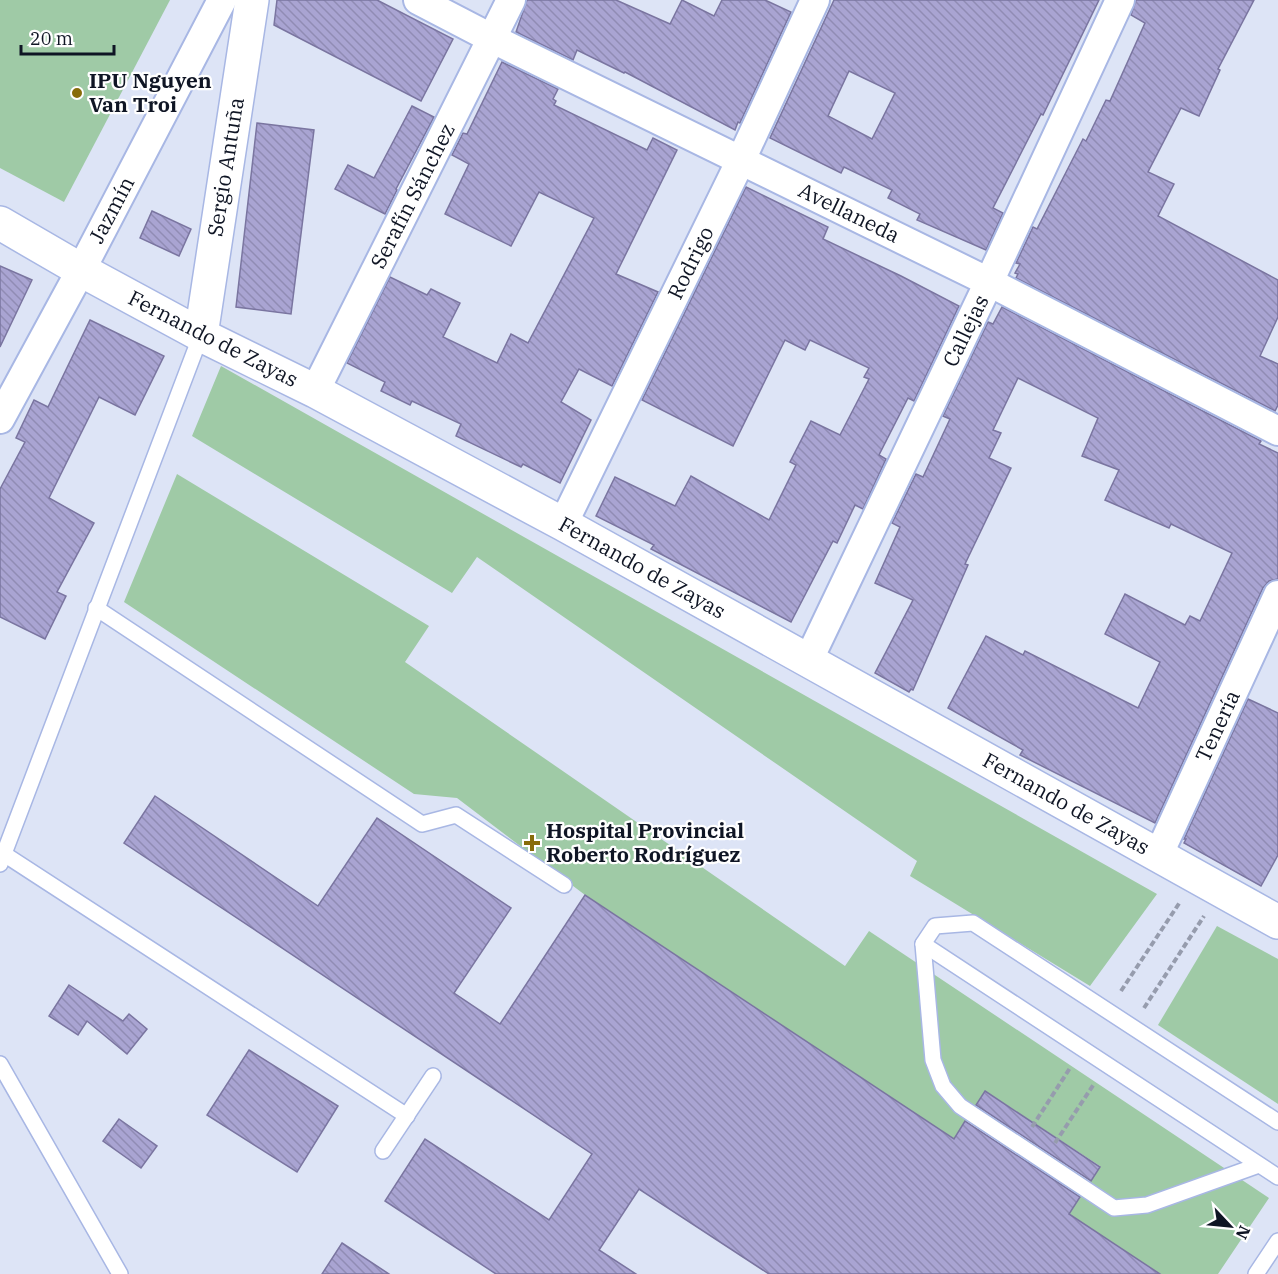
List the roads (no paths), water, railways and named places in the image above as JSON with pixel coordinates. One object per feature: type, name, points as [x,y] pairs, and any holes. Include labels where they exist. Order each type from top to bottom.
[{"type":"street","name":"Jazmín","points":[[0,419],[81,270],[222,0]]},
{"type":"street","name":"Sergio Antuña","points":[[201,335],[252,0]]},
{"type":"street","name":"Avellaneda","points":[[418,0],[989,282],[1278,431]]},
{"type":"street","name":"Serafín Sánchez","points":[[315,392],[511,0]]},
{"type":"street","name":"Rodrigo","points":[[563,524],[741,160],[815,0]]},
{"type":"street","name":"Callejas","points":[[809,659],[989,282],[1120,0]]},
{"type":"street","name":"Fernando de Zayas","points":[[0,223],[201,335],[315,392],[563,524],[1278,922]]},
{"type":"street","name":"Tenería","points":[[1158,855],[1278,596]]},
{"type":"lane","points":[[201,335],[2,859],[407,1116]]},
{"type":"lane","points":[[96,608],[422,824],[456,815],[564,885]]},
{"type":"lane","points":[[1259,1165],[1147,1205],[1114,1208],[960,1106],[943,1086],[933,1060],[923,944],[935,926],[973,923],[1278,1122]]},
{"type":"lane","points":[[923,944],[1278,1177]]},
{"type":"lane","points":[[0,1064],[120,1274]]},
{"type":"lane","points":[[383,1151],[434,1076]]},
{"type":"lane","points":[[1256,1274],[1278,1241]]},
{"type":"place","name":"IPU Nguyen Van Troi","points":[[77,93]]},
{"type":"place","name":"Hospital Provincial Roberto Rodríguez","points":[[532,843]]}]
